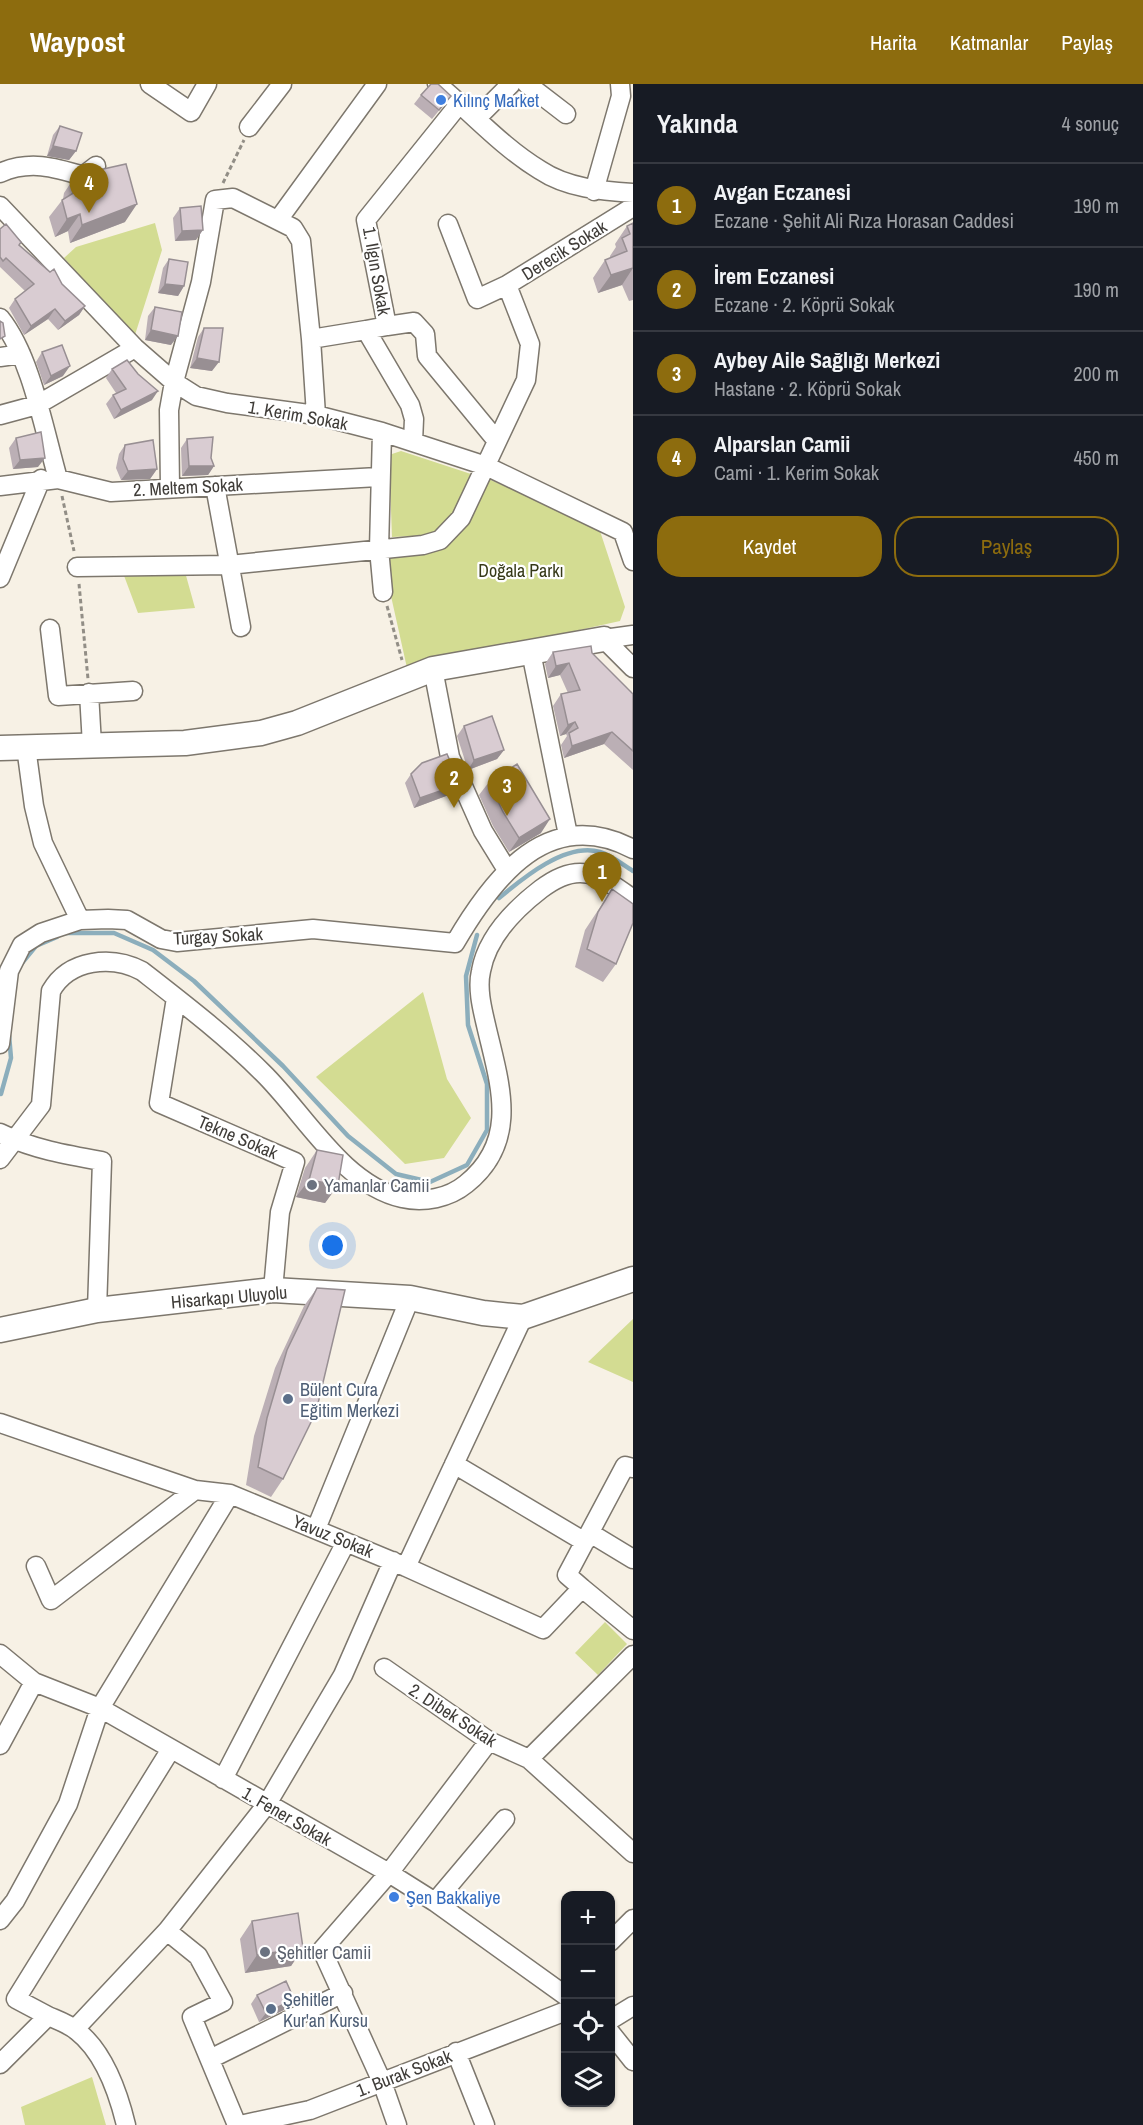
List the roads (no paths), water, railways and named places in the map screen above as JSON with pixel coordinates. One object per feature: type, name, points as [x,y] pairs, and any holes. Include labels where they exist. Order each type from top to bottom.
[{"type":"street","points":[[150,84],[191,112],[207,84]]},
{"type":"street","points":[[249,127],[282,84]]},
{"type":"street","points":[[278,220],[377,84]]},
{"type":"street","points":[[437,84],[541,171],[594,191],[633,193]]},
{"type":"street","points":[[477,118],[511,84]]},
{"type":"street","points":[[527,84],[566,114]]},
{"type":"street","points":[[594,191],[621,96],[620,84]]},
{"type":"street","name":"1. Ilgın Sokak","points":[[412,442],[414,419],[410,405],[366,330],[387,326],[366,220],[460,103]]},
{"type":"street","points":[[0,173],[16,166],[45,164],[83,176],[96,166]]},
{"type":"street","points":[[170,488],[169,410],[174,382],[201,282],[215,200],[233,198],[293,228],[301,241],[316,415]]},
{"type":"street","name":"1. Kerim Sokak","points":[[0,206],[135,348],[174,382],[196,396],[227,403],[316,415],[382,432],[486,466],[628,528],[633,561]]},
{"type":"street","name":"Derecik Sokak","points":[[77,567],[229,565],[423,545],[440,540],[461,518],[526,380],[530,344],[507,285],[633,207]]},
{"type":"street","points":[[448,224],[477,299],[507,285]]},
{"type":"street","points":[[0,318],[12,332],[37,405],[50,479],[0,578]]},
{"type":"street","points":[[387,326],[414,322],[425,334],[427,356],[497,441]]},
{"type":"street","points":[[311,339],[366,330]]},
{"type":"street","points":[[0,415],[37,405],[135,348]]},
{"type":"street","points":[[0,357],[21,354]]},
{"type":"street","points":[[382,432],[378,477],[379,549],[383,592]]},
{"type":"street","name":"2. Meltem Sokak","points":[[0,486],[50,479],[111,492],[378,477]]},
{"type":"street","points":[[214,486],[241,627]]},
{"type":"street","points":[[50,629],[58,696],[132,691]]},
{"type":"street","points":[[0,748],[185,743],[261,733],[297,723],[433,669],[633,635]]},
{"type":"street","points":[[604,639],[633,668]]},
{"type":"street","points":[[531,652],[568,835]]},
{"type":"street","points":[[433,669],[450,757],[483,831],[507,870]]},
{"type":"street","points":[[89,693],[92,745]]},
{"type":"street","points":[[26,747],[34,806],[44,843],[80,920]]},
{"type":"street","points":[[509,918],[490,891],[507,870],[546,844],[568,835],[594,834],[612,838],[633,849]]},
{"type":"street","points":[[0,1159],[8,1137],[41,1105],[51,991],[57,980],[68,971],[88,963],[129,964],[142,970],[264,1073],[336,1154],[366,1183],[401,1198],[418,1201],[443,1197],[460,1189],[477,1176],[493,1150],[502,1125],[502,1097],[481,1004],[480,972],[490,945],[509,918],[557,877],[572,872],[604,878],[633,899]]},
{"type":"street","name":"Turgay Sokak","points":[[0,1044],[9,971],[22,945],[62,924],[80,920],[127,920],[161,939],[177,942],[313,929],[455,943],[490,891]]},
{"type":"street","name":"Tekne Sokak","points":[[176,998],[159,1103],[295,1162],[280,1212],[273,1290]]},
{"type":"street","points":[[8,1137],[60,1153],[102,1161],[97,1310]]},
{"type":"street","name":"Hisarkapı Uluyolu","points":[[0,1330],[97,1310],[273,1290],[410,1298],[483,1313],[523,1317],[633,1279]]},
{"type":"street","points":[[316,1529],[410,1298]]},
{"type":"street","points":[[75,2029],[167,1931],[267,1804],[343,1675],[454,1464],[523,1317]]},
{"type":"street","name":"Yavuz Sokak","points":[[0,1423],[195,1490],[230,1494],[400,1564],[543,1629],[582,1588]]},
{"type":"street","points":[[454,1464],[588,1538],[633,1559]]},
{"type":"street","points":[[633,1468],[626,1466],[567,1575],[633,1630]]},
{"type":"street","points":[[36,1566],[51,1600],[195,1490]]},
{"type":"street","points":[[2,1919],[15,1901],[68,1804],[100,1708],[230,1494]]},
{"type":"street","points":[[223,1779],[346,1542]]},
{"type":"street","name":"1. Fener Sokak","points":[[0,1653],[34,1682],[100,1708],[389,1873],[435,1902],[561,1990]]},
{"type":"street","points":[[529,1759],[633,1655]]},
{"type":"street","name":"2. Dibek Sokak","points":[[384,1668],[489,1741],[529,1759],[633,1852]]},
{"type":"street","points":[[0,1745],[34,1682]]},
{"type":"street","points":[[397,2125],[382,2082],[322,1950],[389,1873],[489,1741]]},
{"type":"street","points":[[126,2125],[120,2099],[102,2062],[87,2040],[75,2029],[16,1999],[171,1749]]},
{"type":"street","points":[[435,1902],[505,1819]]},
{"type":"street","points":[[615,1937],[633,1919]]},
{"type":"street","points":[[167,1931],[198,1956],[223,2002],[192,2017],[239,2125]]},
{"type":"street","points":[[210,2059],[343,1993]]},
{"type":"street","points":[[615,2017],[633,2006]]},
{"type":"street","name":"1. Burak Sokak","points":[[239,2125],[310,2110],[456,2052],[561,2014]]},
{"type":"street","points":[[0,2064],[48,2016]]},
{"type":"street","points":[[615,2038],[633,2061]]},
{"type":"street","points":[[456,2052],[485,2125]]},
{"type":"waterway","points":[[499,898],[533,872],[573,852],[587,850],[600,852],[633,871]]},
{"type":"waterway","points":[[65,933],[114,933],[153,950],[194,981],[283,1066],[348,1136],[396,1174],[430,1182],[467,1165],[487,1130],[487,1084],[468,1025],[466,976],[477,935]]},
{"type":"waterway","points":[[22,963],[36,946],[57,937]]},
{"type":"waterway","points":[[1,1094],[11,1058],[9,1035]]},
{"type":"place","name":"Kılınç Market","points":[[441,100]]},
{"type":"place","name":"Alparslan Camii","points":[[89,213]]},
{"type":"place","name":"İrem Eczanesi","points":[[454,808]]},
{"type":"place","name":"Aybey Aile Sağlığı Merkezi","points":[[507,816]]},
{"type":"place","name":"Avgan Eczanesi","points":[[602,902]]},
{"type":"place","name":"Yamanlar Camii","points":[[312,1185]]},
{"type":"place","name":"Bülent Cura Eğitim Merkezi","points":[[288,1399]]},
{"type":"place","name":"Şen Bakkaliye","points":[[394,1897]]},
{"type":"place","name":"Şehitler Camii","points":[[265,1952]]},
{"type":"place","name":"Şehitler Kur'an Kursu","points":[[271,2009]]},
{"type":"park label","name":"Doğala Parkı","points":[[521,570]]}]
